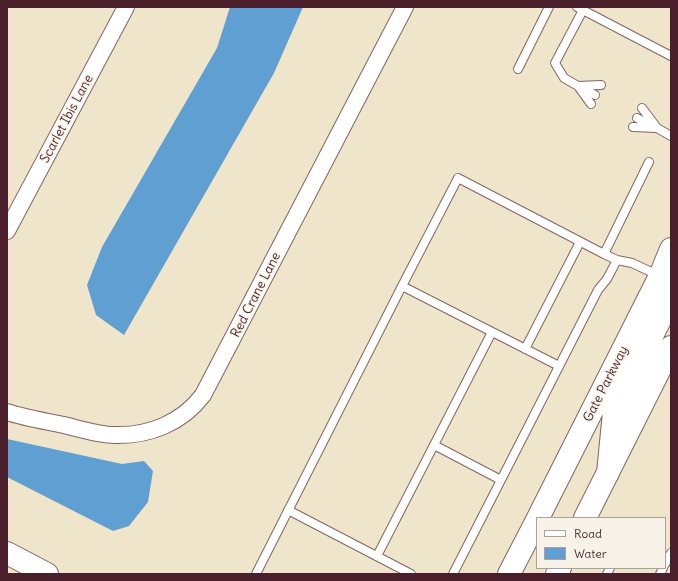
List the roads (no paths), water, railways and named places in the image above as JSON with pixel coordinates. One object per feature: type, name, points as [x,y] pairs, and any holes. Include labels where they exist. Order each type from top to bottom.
[{"type":"main road","name":"Gate Parkway","points":[[538,517],[660,276],[671,249]]},
{"type":"main road","points":[[608,473],[614,412],[669,302],[668,287],[660,276]]},
{"type":"main road","points":[[586,517],[671,347]]},
{"type":"main road","name":"Gate Parkway","points":[[509,574],[536,521]]},
{"type":"main road","points":[[7,553],[47,574]]},
{"type":"street","name":"Scarlet Ibis Lane","points":[[7,231],[126,7]]},
{"type":"street","name":"Red Crane Lane","points":[[7,412],[114,435],[134,434],[156,430],[188,412],[196,404],[203,395],[253,302],[405,7]]},
{"type":"lane","points":[[518,69],[549,7]]},
{"type":"lane","points":[[595,95],[564,78],[555,63],[580,9],[671,56]]},
{"type":"lane","points":[[578,86],[601,85]]},
{"type":"lane","points":[[578,86],[591,104]]},
{"type":"lane","points":[[642,108],[657,128]]},
{"type":"lane","points":[[637,118],[671,136]]},
{"type":"lane","points":[[633,127],[657,128]]},
{"type":"lane","points":[[604,254],[649,162]]},
{"type":"lane","points":[[256,574],[458,178],[604,254],[617,260],[632,263],[660,276]]},
{"type":"lane","points":[[525,349],[580,242]]},
{"type":"lane","points":[[453,574],[598,290],[617,260]]},
{"type":"lane","points":[[402,286],[559,366]]},
{"type":"lane","points":[[377,556],[492,332]]},
{"type":"lane","points":[[434,445],[501,480]]},
{"type":"lane","points":[[288,510],[410,574]]},
{"type":"lane","points":[[666,562],[671,553]]},
{"type":"water","points":[[230,7],[303,7],[274,73],[124,335],[96,315],[87,285],[102,247],[217,48]]},
{"type":"water","points":[[7,439],[122,464],[144,461],[153,471],[148,502],[129,526],[113,531],[7,477]]}]
